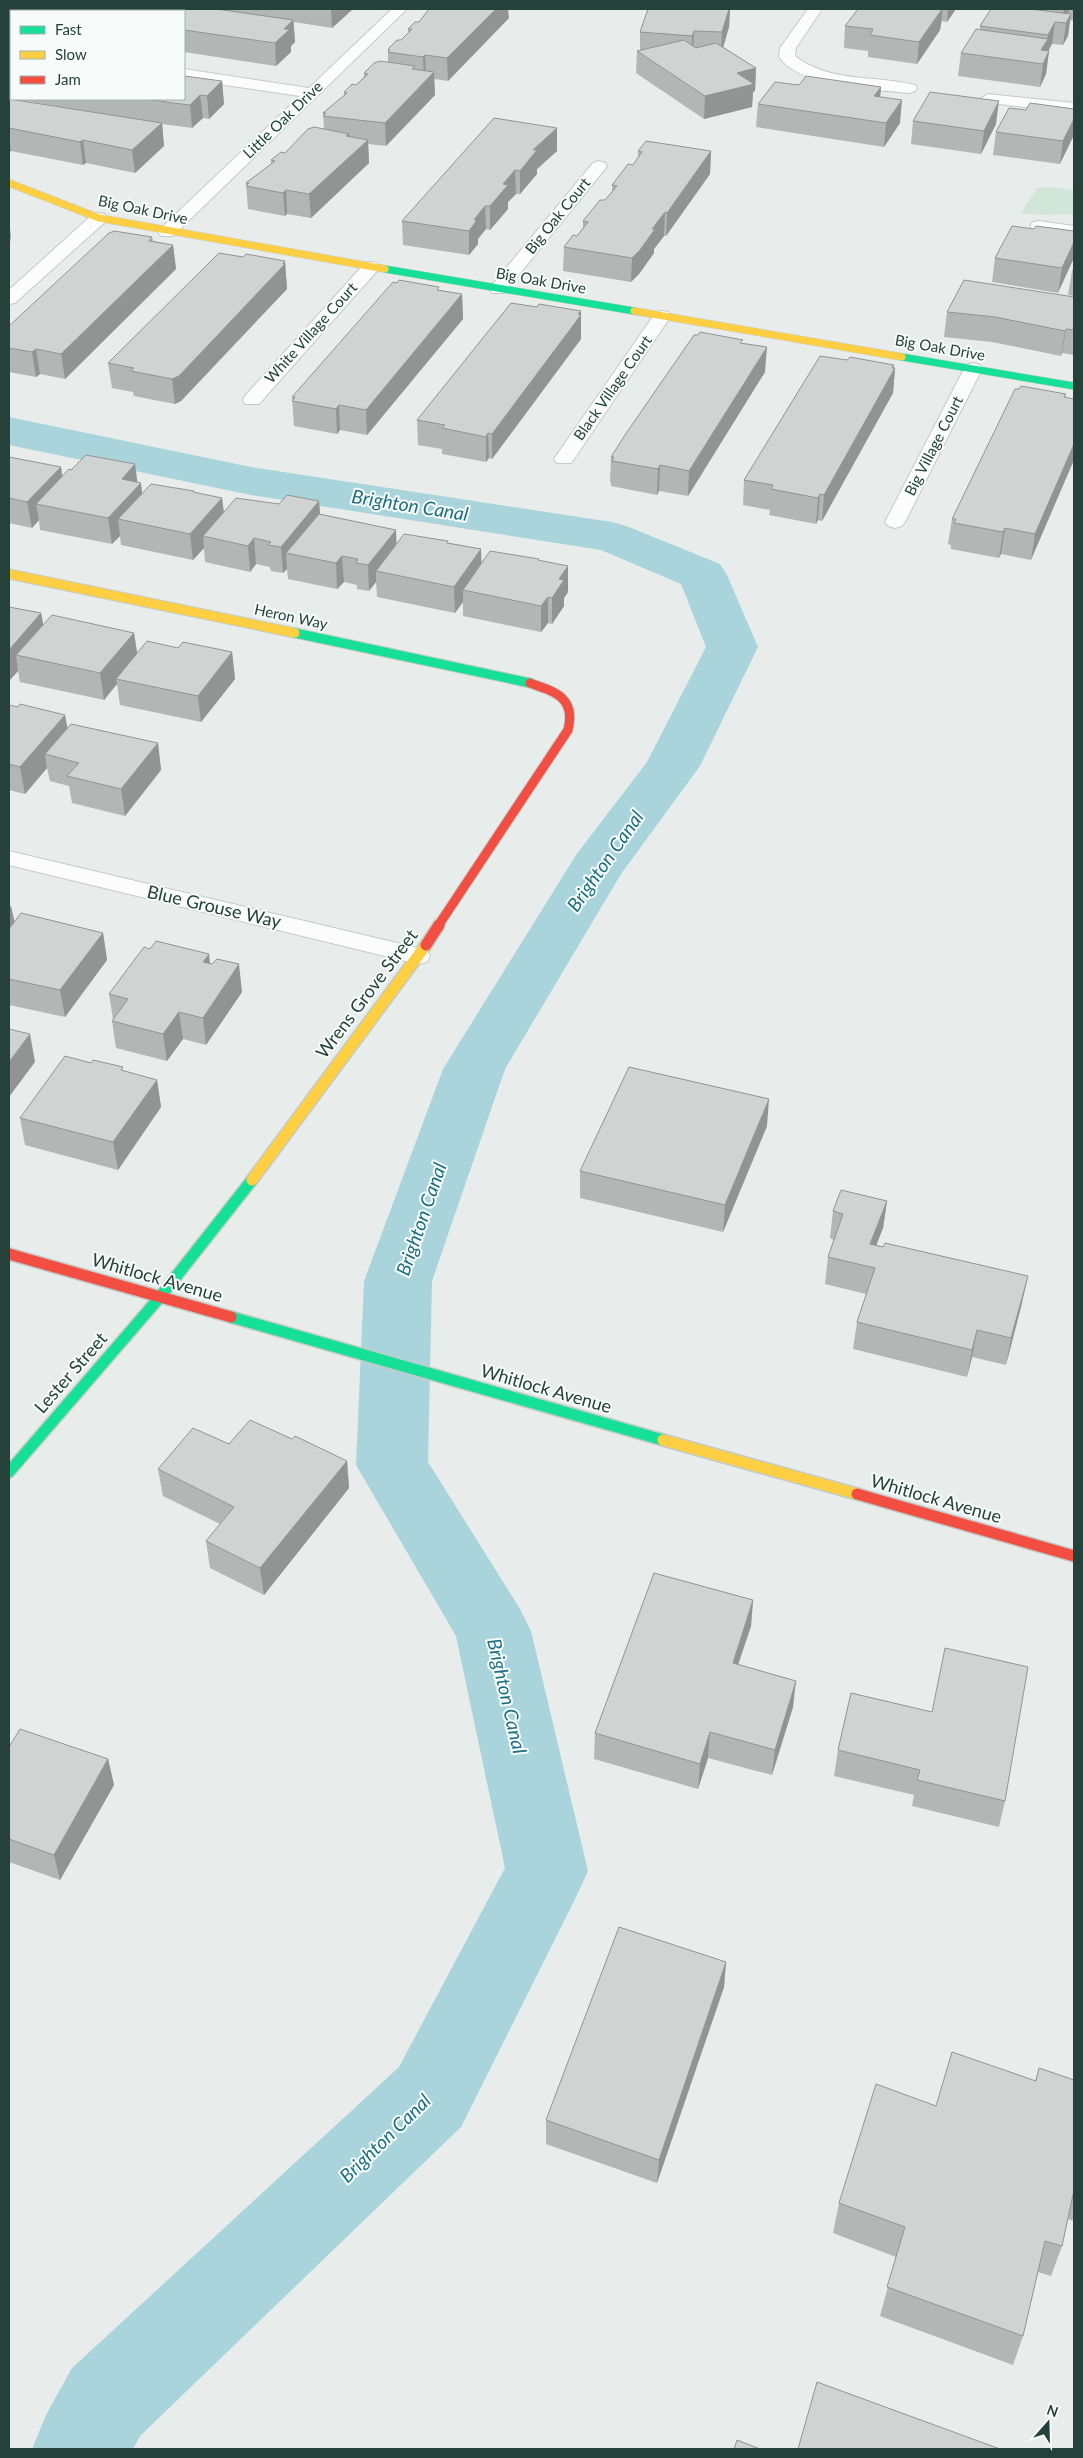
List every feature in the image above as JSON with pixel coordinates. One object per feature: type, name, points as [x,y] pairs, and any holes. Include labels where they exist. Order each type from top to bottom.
[{"type":"street","name":"Little Oak Drive","points":[[168,232],[400,9]]},
{"type":"street","points":[[815,9],[788,48],[787,57],[794,64],[825,76],[909,88]]},
{"type":"street","points":[[185,74],[311,93]]},
{"type":"street","points":[[988,98],[1074,108]]},
{"type":"street","name":"Big Oak Court","points":[[498,289],[599,166]]},
{"type":"street","name":"Big Oak Drive","points":[[9,183],[99,218],[168,232],[1074,386]]},
{"type":"street","points":[[9,299],[99,218]]},
{"type":"street","points":[[1039,226],[1074,231]]},
{"type":"street","name":"White Village Court","points":[[252,400],[371,267]]},
{"type":"street","name":"Black Village Court","points":[[564,459],[662,316]]},
{"type":"street","name":"Big Village Court","points":[[895,522],[973,369]]},
{"type":"street","name":"Heron Way","points":[[9,574],[497,675],[545,688],[564,698]]},
{"type":"street","name":"Wrens Grove Street","points":[[160,1297],[205,1242],[418,956],[566,736],[572,724],[572,710],[564,698]]},
{"type":"street","name":"Blue Grouse Way","points":[[9,858],[418,956]]},
{"type":"street","name":"Whitlock Avenue","points":[[9,1254],[1074,1556]]},
{"type":"street","name":"Lester Street","points":[[9,1472],[160,1297]]},
{"type":"green space","points":[[1050,187],[1074,190],[1074,214],[1041,215],[1021,213],[1037,188]]},
{"type":"building","points":[[216,9],[293,20],[284,29],[290,29],[275,43],[185,30],[185,10],[77,10]]},
{"type":"building","points":[[429,9],[496,9],[447,58],[388,52],[390,50],[388,49],[397,40],[401,40],[412,29],[408,29],[415,22],[419,22]]},
{"type":"building","points":[[648,9],[729,9],[722,32],[694,31],[692,36],[640,32]]},
{"type":"building","points":[[858,9],[942,9],[919,42],[870,35],[873,29],[845,26]]},
{"type":"building","points":[[991,9],[1029,9],[1071,14],[1066,23],[1055,22],[1048,35],[980,26]]},
{"type":"building","points":[[976,29],[1048,39],[1041,50],[1049,51],[1043,64],[961,53]]},
{"type":"building","points":[[684,40],[696,48],[716,43],[756,68],[737,73],[754,84],[705,96],[637,51]]},
{"type":"building","points":[[10,59],[10,76],[9,76]]},
{"type":"building","points":[[380,61],[415,66],[412,69],[434,72],[385,123],[323,116],[326,113],[323,113],[347,93],[344,92],[352,84],[356,85],[368,74],[364,73],[374,63]]},
{"type":"building","points":[[185,76],[222,81],[207,96],[200,95],[190,105],[154,100],[185,100]]},
{"type":"building","points":[[806,76],[881,87],[874,96],[902,100],[886,123],[758,104],[775,82],[799,85]]},
{"type":"building","points":[[930,92],[999,101],[984,131],[913,121]]},
{"type":"building","points":[[9,99],[162,123],[132,150],[9,128]]},
{"type":"building","points":[[1030,103],[1074,109],[1074,119],[1063,141],[996,132],[1009,108],[1026,110]]},
{"type":"building","points":[[494,118],[557,128],[533,150],[537,150],[520,171],[515,170],[503,184],[508,185],[490,206],[485,206],[474,220],[477,220],[469,231],[402,221]]},
{"type":"building","points":[[314,127],[368,140],[309,194],[286,190],[283,193],[246,186],[249,183],[246,183],[275,161],[271,160],[281,152],[285,153],[308,129]]},
{"type":"building","points":[[646,141],[711,151],[667,213],[665,212],[652,229],[655,229],[640,250],[632,258],[564,247],[573,235],[577,236],[588,222],[583,221],[600,200],[605,200],[617,186],[612,185],[628,164],[633,165],[642,152],[638,151]]},
{"type":"building","points":[[1012,226],[1034,229],[1036,226],[1074,231],[1074,242],[1062,268],[995,258]]},
{"type":"building","points":[[114,231],[152,237],[149,241],[173,245],[61,354],[36,349],[32,352],[9,348],[9,326],[109,233]]},
{"type":"building","points":[[219,253],[243,257],[246,254],[285,261],[283,264],[285,264],[179,376],[172,379],[131,371],[134,368],[108,363]]},
{"type":"building","points":[[399,280],[439,287],[437,290],[462,294],[366,410],[339,405],[336,409],[292,401],[295,397],[292,397],[393,282],[397,283]]},
{"type":"building","points":[[964,280],[1074,297],[1074,330],[1066,329],[1065,331],[995,317],[947,312]]},
{"type":"building","points":[[511,303],[537,307],[539,304],[581,311],[578,314],[581,315],[492,434],[488,433],[486,437],[442,428],[445,425],[417,420]]},
{"type":"building","points":[[700,332],[743,340],[740,343],[767,347],[689,471],[660,465],[658,469],[612,461],[614,457],[611,457],[627,432],[694,335],[698,335]]},
{"type":"building","points":[[820,356],[847,360],[850,357],[894,365],[892,368],[895,368],[824,495],[820,494],[818,498],[771,489],[773,485],[744,480]]},
{"type":"building","points":[[1021,386],[1066,394],[1064,397],[1074,399],[1074,444],[1035,534],[1005,528],[1003,532],[954,523],[956,519],[952,519],[1015,389],[1019,389]]},
{"type":"building","points":[[86,455],[135,464],[122,479],[141,483],[108,518],[36,504],[69,469],[71,470]]},
{"type":"building","points":[[9,457],[61,467],[27,502],[9,498]]},
{"type":"building","points":[[151,484],[222,498],[190,534],[118,519]]},
{"type":"building","points":[[287,495],[319,501],[281,547],[268,545],[271,542],[254,538],[248,546],[203,536],[236,498],[279,504]]},
{"type":"building","points":[[319,514],[396,530],[368,565],[356,563],[358,559],[342,556],[336,563],[286,553]]},
{"type":"building","points":[[404,534],[448,541],[447,543],[481,549],[454,587],[376,571]]},
{"type":"building","points":[[490,551],[568,566],[559,579],[564,580],[552,598],[548,597],[541,606],[463,590]]},
{"type":"building","points":[[9,607],[41,613],[9,650]]},
{"type":"building","points":[[52,615],[134,633],[100,673],[16,655]]},
{"type":"building","points":[[147,641],[178,648],[183,642],[232,652],[198,696],[116,679]]},
{"type":"building","points":[[20,704],[65,715],[20,767],[9,764],[9,705],[18,707]]},
{"type":"building","points":[[71,724],[158,743],[121,789],[67,776],[79,763],[45,754]]},
{"type":"building","points":[[21,913],[103,933],[60,990],[9,979],[9,929]]},
{"type":"building","points":[[156,941],[209,954],[203,962],[212,964],[217,959],[239,964],[203,1018],[179,1012],[163,1034],[112,1021],[128,999],[109,994],[144,947],[150,949]]},
{"type":"building","points":[[9,1029],[30,1034],[9,1062]]},
{"type":"building","points":[[65,1056],[91,1063],[93,1060],[123,1067],[121,1070],[157,1080],[113,1142],[20,1118]]},
{"type":"building","points":[[629,1067],[769,1099],[725,1205],[580,1171]]},
{"type":"building","points":[[841,1190],[887,1201],[870,1244],[883,1247],[885,1243],[1028,1276],[1011,1338],[977,1330],[972,1350],[857,1322],[875,1268],[828,1257],[843,1214],[833,1211]]},
{"type":"building","points":[[250,1420],[292,1439],[295,1436],[347,1461],[260,1568],[206,1541],[234,1507],[158,1469],[193,1428],[229,1444]]},
{"type":"building","points":[[654,1573],[753,1600],[733,1663],[796,1681],[775,1750],[710,1732],[700,1764],[595,1733]]},
{"type":"building","points":[[945,1648],[1028,1667],[1005,1801],[917,1780],[920,1770],[838,1750],[851,1693],[932,1712]]},
{"type":"building","points":[[20,1729],[108,1759],[54,1855],[9,1839],[9,1747]]},
{"type":"building","points":[[619,1927],[726,1962],[659,2160],[546,2120]]},
{"type":"building","points":[[952,2052],[1036,2081],[1039,2068],[1074,2080],[1074,2190],[1062,2246],[1045,2241],[1023,2336],[887,2287],[905,2227],[839,2203],[876,2084],[936,2106]]},
{"type":"building","points":[[817,2382],[1000,2449],[798,2449]]},
{"type":"building","points":[[737,2440],[760,2449],[734,2449]]},
{"type":"waterway","name":"Brighton Canal","points":[[9,431],[251,481],[612,537],[702,575],[732,647],[673,766],[596,868],[474,1069],[398,1281],[392,1465],[493,1631],[547,1871],[430,2097],[106,2402],[80,2449]]},
{"type":"traffic: fast","points":[[385,269],[634,311]]},
{"type":"traffic: fast","points":[[902,357],[1074,386]]},
{"type":"traffic: fast","points":[[295,633],[530,683]]},
{"type":"traffic: fast","points":[[9,1472],[160,1297],[252,1180]]},
{"type":"traffic: fast","points":[[231,1317],[663,1440]]},
{"type":"traffic: slow","points":[[9,183],[99,218],[385,269]]},
{"type":"traffic: slow","points":[[634,311],[902,357]]},
{"type":"traffic: slow","points":[[9,574],[295,633]]},
{"type":"traffic: slow","points":[[252,1180],[426,945]]},
{"type":"traffic: slow","points":[[663,1440],[857,1494]]},
{"type":"traffic: jam","points":[[426,945],[568,730],[571,719],[568,704],[556,693],[530,683]]},
{"type":"traffic: jam","points":[[9,1254],[231,1317]]},
{"type":"traffic: jam","points":[[857,1494],[1074,1556]]}]
